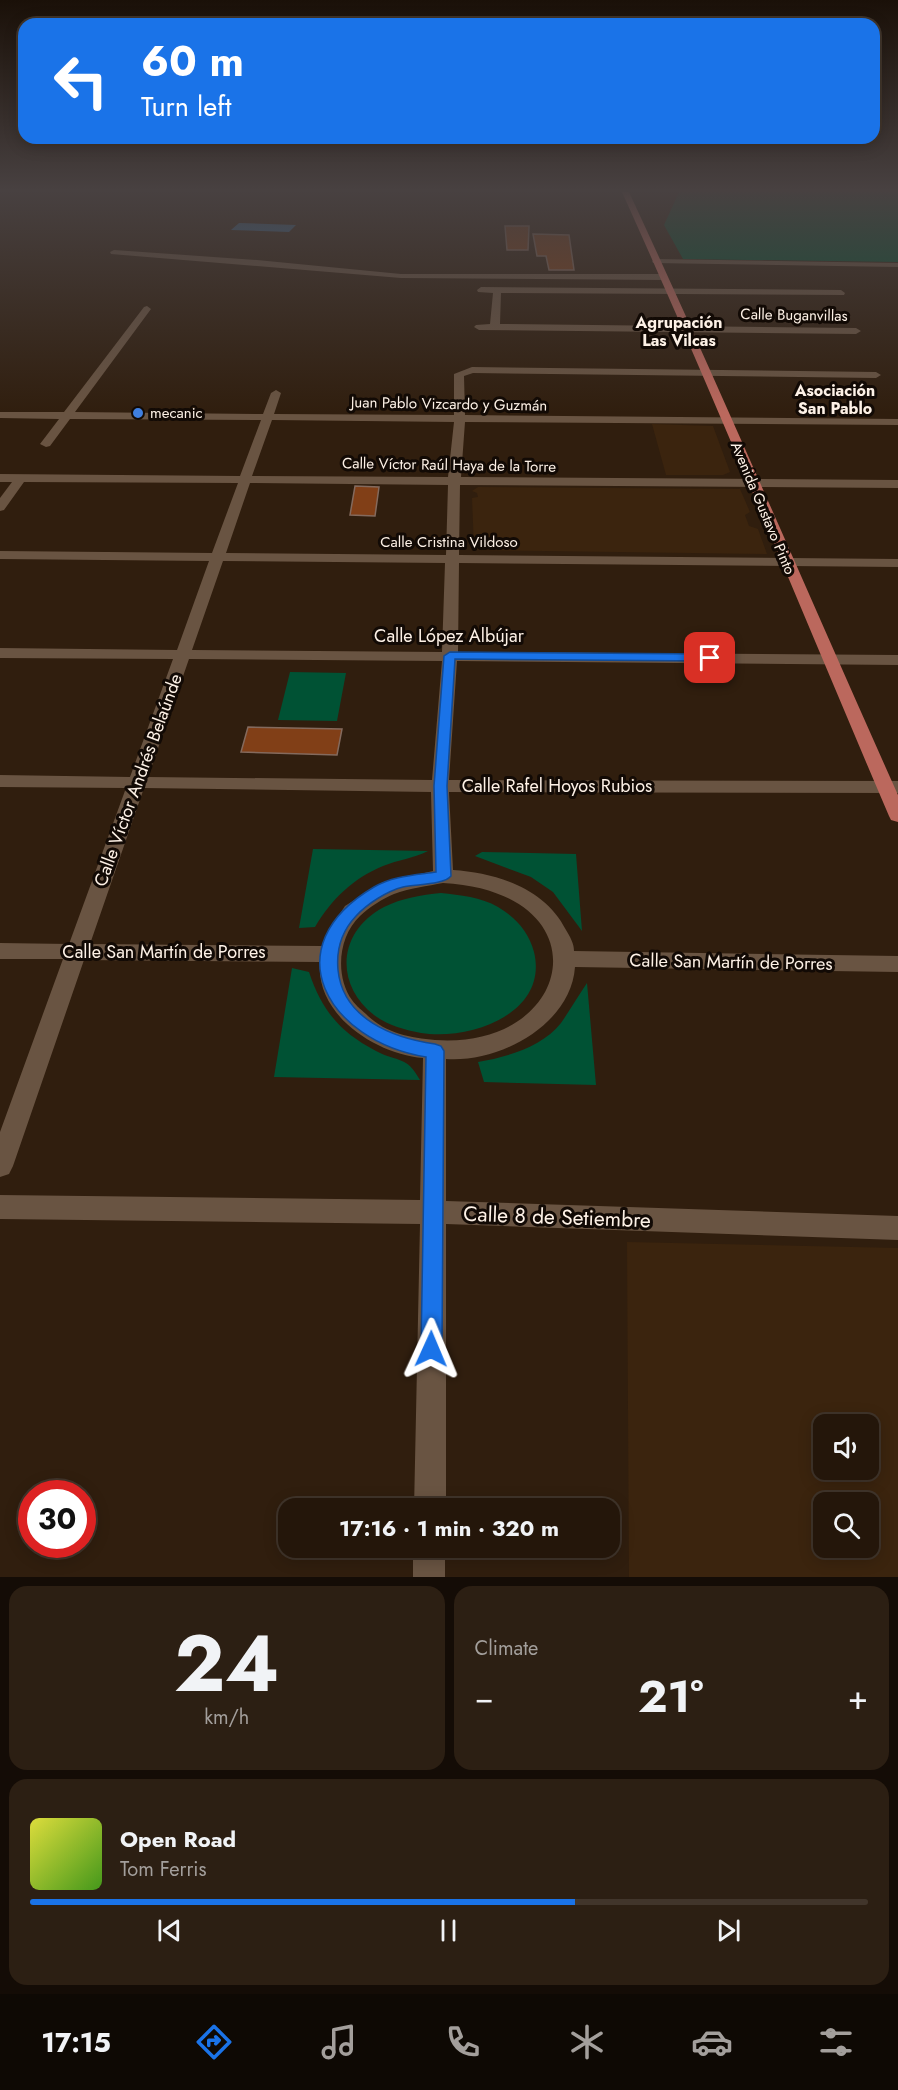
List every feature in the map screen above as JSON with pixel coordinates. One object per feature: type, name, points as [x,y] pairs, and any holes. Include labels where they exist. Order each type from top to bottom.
[{"type":"main road","name":"Avenida Gustavo Pinto","points":[[658,266],[688,328],[726,422],[829,659],[892,787],[898,816]]},
{"type":"street","points":[[294,266],[401,276],[663,277]]},
{"type":"street","points":[[481,290],[841,293]]},
{"type":"street","points":[[495,326],[497,290]]},
{"type":"street","points":[[46,444],[147,309]]},
{"type":"street","name":"Calle Buganvillas","points":[[479,327],[856,331]]},
{"type":"street","points":[[443,876],[440,786],[450,656],[454,483],[460,419],[459,374],[472,370],[876,375]]},
{"type":"street","name":"Calle Víctor Andrés Belaúnde","points":[[0,1166],[276,393]]},
{"type":"street","name":"Juan Pablo Vizcardo y Guzmán","points":[[0,415],[898,422]]},
{"type":"street","name":"Calle Víctor Raúl Haya de la Torre","points":[[0,478],[454,483],[898,484]]},
{"type":"street","points":[[0,507],[20,479]]},
{"type":"street","name":"Calle Cristina Vildoso","points":[[0,555],[898,563]]},
{"type":"street","name":"Calle López Albújar","points":[[0,653],[898,660]]},
{"type":"street","name":"Calle Rafel Hoyos Rubios","points":[[0,781],[440,786],[892,787]]},
{"type":"street","points":[[443,876],[487,881],[525,898],[553,925],[561,942],[565,959],[564,977],[557,995],[546,1011],[530,1026],[510,1038],[487,1046],[461,1051],[435,1051],[410,1047],[386,1039],[366,1028],[351,1015],[339,1001],[331,986],[328,954],[332,938],[340,924],[364,900],[400,882],[443,876]]},
{"type":"street","name":"Calle San Martín de Porres","points":[[0,951],[328,954]]},
{"type":"street","name":"Calle San Martín de Porres","points":[[565,959],[898,964]]},
{"type":"street","points":[[430,1498],[435,1051]]},
{"type":"street","name":"Calle 8 de Setiembre","points":[[0,1207],[433,1212],[898,1228]]},
{"type":"street","points":[[429,1558],[429,1577]]},
{"type":"shaded area","points":[[652,424],[713,426],[730,472],[723,475],[666,475]]},
{"type":"shaded area","points":[[478,487],[740,489],[750,512],[745,515],[749,526],[758,529],[767,554],[479,550],[474,548],[472,498],[478,497],[477,493],[472,491]]},
{"type":"shaded area","points":[[627,1242],[898,1248],[898,1577],[629,1577]]},
{"type":"green space","points":[[290,672],[346,673],[337,721],[278,720]]},
{"type":"green space","points":[[313,849],[428,851],[372,871],[344,891],[328,907],[315,927],[299,928]]},
{"type":"green space","points":[[482,852],[576,854],[582,931],[553,892],[531,877],[475,856]]},
{"type":"green space","points":[[441,893],[485,901],[510,915],[525,932],[532,945],[535,974],[529,992],[517,1007],[501,1019],[461,1032],[421,1033],[385,1022],[361,1002],[347,974],[347,958],[350,944],[357,930],[369,917],[398,901]]},
{"type":"green space","points":[[292,968],[309,972],[326,1009],[342,1028],[363,1044],[406,1063],[420,1080],[274,1077]]},
{"type":"green space","points":[[587,983],[596,1085],[484,1082],[478,1062],[512,1054],[544,1039],[561,1023]]},
{"type":"building","points":[[548,266],[573,266],[574,270],[549,270]]},
{"type":"building","points":[[355,486],[379,487],[375,516],[350,515]]},
{"type":"building","points":[[248,727],[342,729],[337,755],[241,752]]},
{"type":"place","name":"mecanic","points":[[138,413]]},
{"type":"district","name":"Agrupación Las Vilcas","points":[[679,331]]},
{"type":"district","name":"Asociación San Pablo","points":[[835,399]]},
{"type":"route","points":[[431,1349],[435,1051],[410,1047],[386,1039],[366,1028],[351,1015],[339,1001],[331,986],[328,954],[332,938],[351,911],[380,890],[400,882],[443,876],[440,786],[450,656],[710,658]]}]
